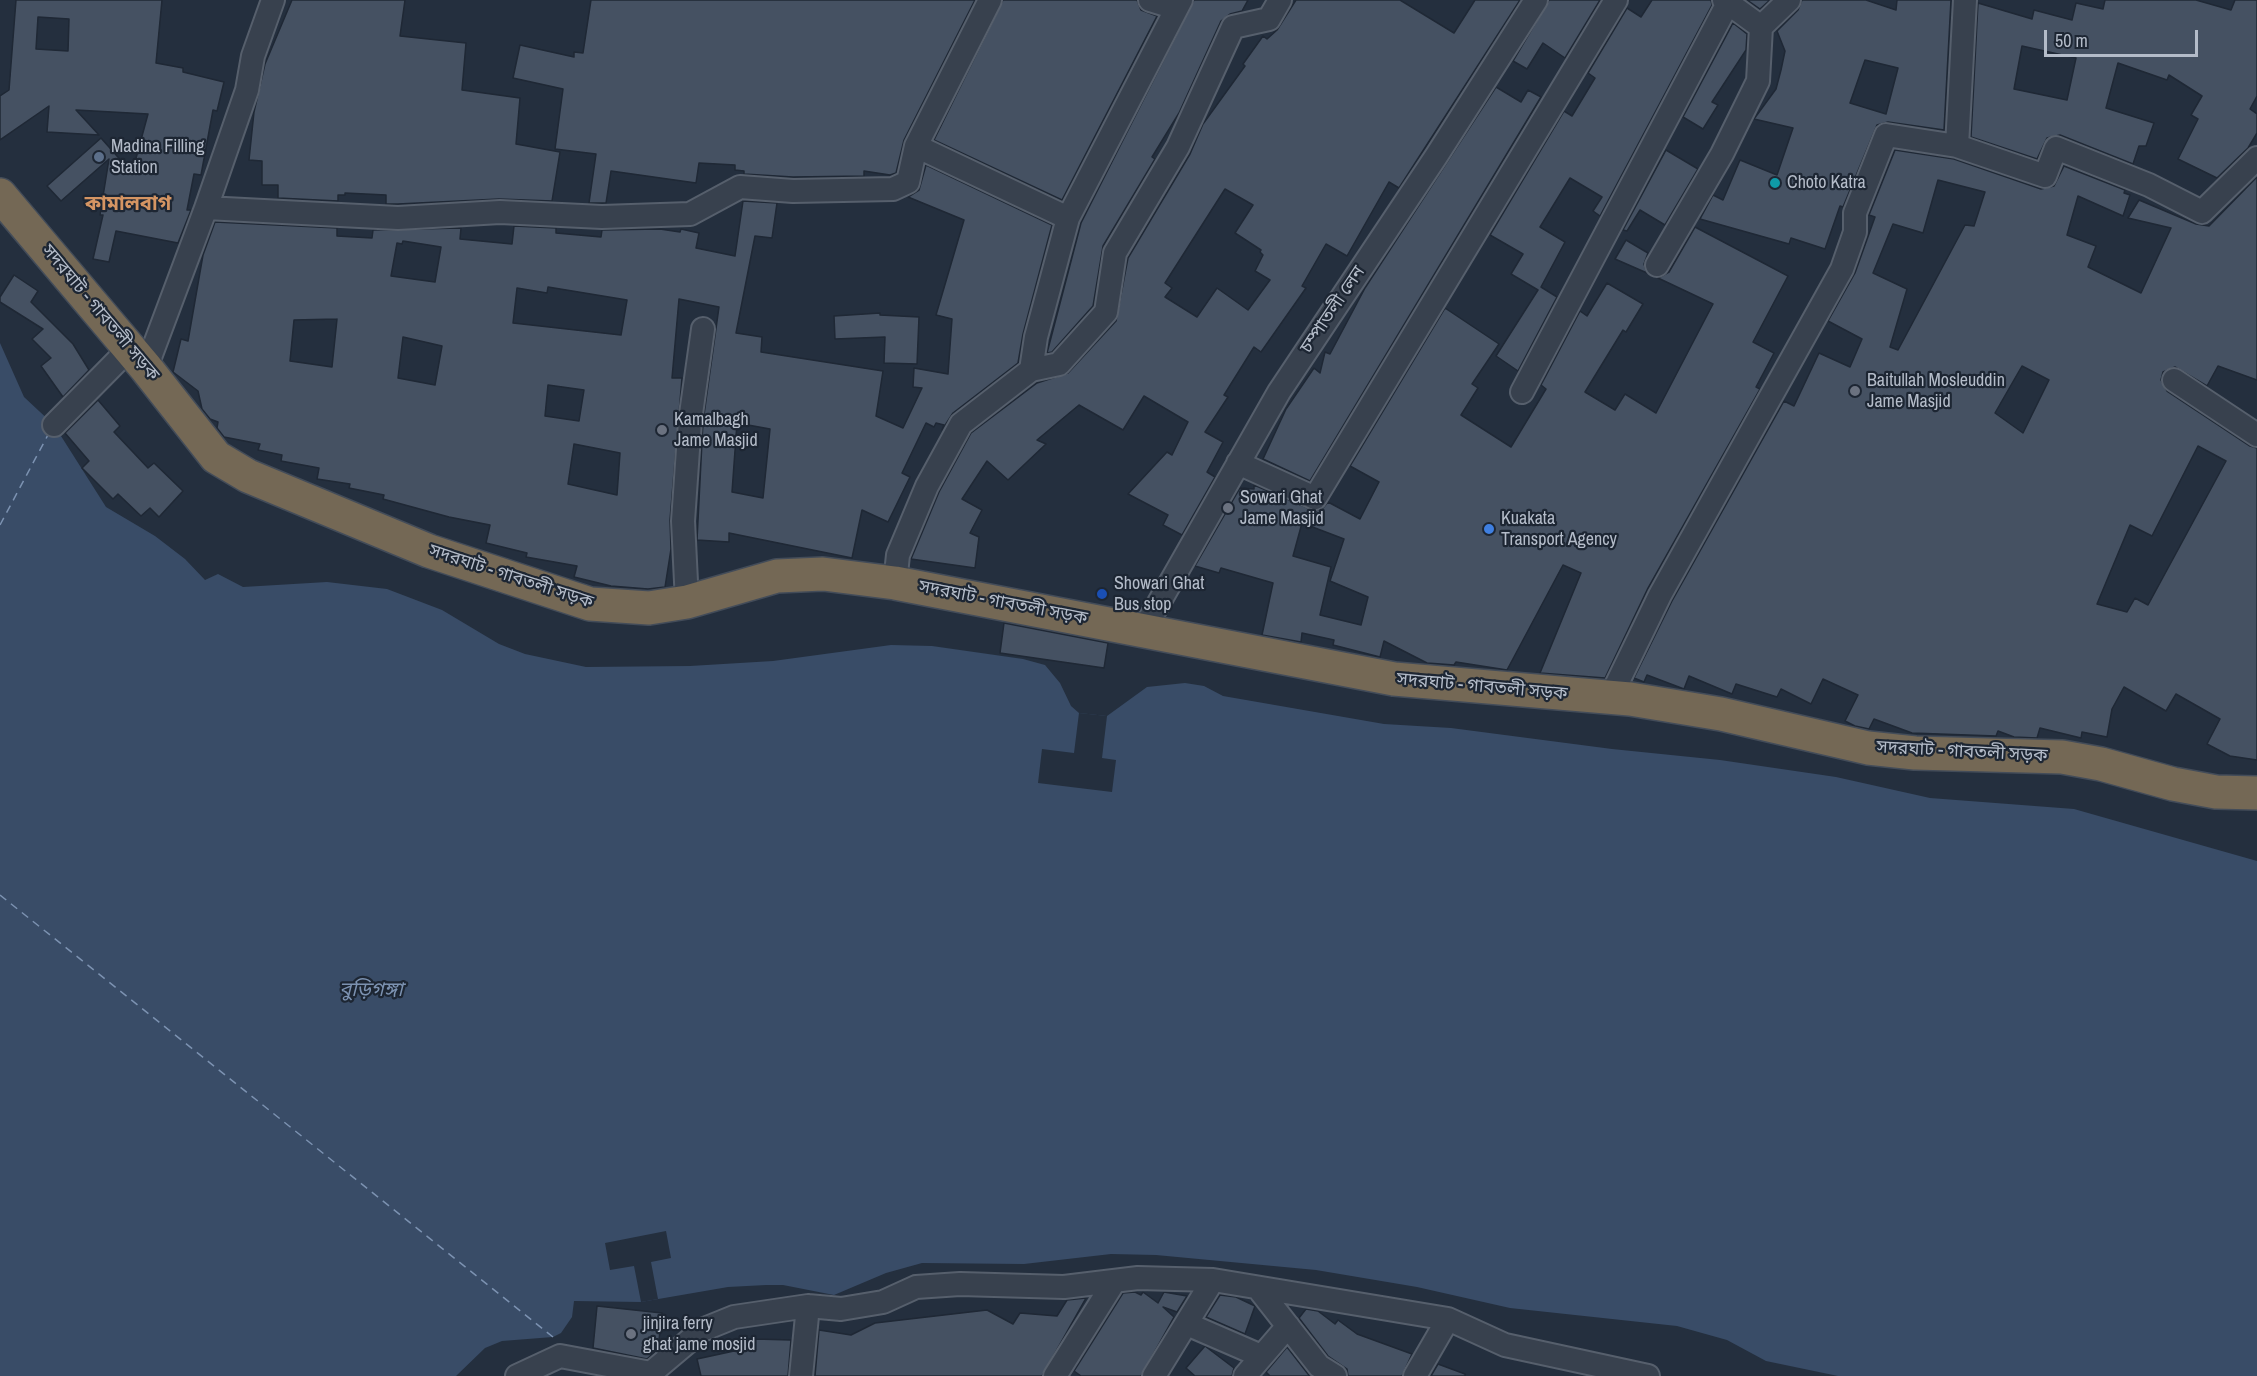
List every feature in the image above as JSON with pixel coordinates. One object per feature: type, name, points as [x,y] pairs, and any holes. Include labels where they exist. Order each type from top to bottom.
[{"type":"highway","name":"সদরঘাট - গাবতলী সড়ক","points":[[0,195],[138,358],[216,457],[248,476],[429,551],[590,604],[649,608],[687,602],[777,576],[824,574],[895,583],[1144,629],[1394,679],[1630,699],[1721,714],[1868,748],[1915,753],[2062,757],[2101,764],[2172,784],[2216,792],[2257,793]]},
{"type":"street","points":[[54,425],[138,358],[206,208],[247,90],[253,56],[273,0]]},
{"type":"street","points":[[206,208],[398,218],[500,212],[602,217],[690,214],[740,187],[793,191],[893,189],[908,182],[916,147],[990,0]]},
{"type":"street","points":[[1031,370],[1036,337],[1068,218],[1178,4],[1150,0]]},
{"type":"street","points":[[895,583],[898,555],[923,496],[961,424],[1031,370],[1059,364],[1106,312],[1115,253],[1178,147],[1233,27],[1269,19],[1280,0]]},
{"type":"street","name":"চম্পাতলী লেন","points":[[1144,629],[1279,392],[1437,155],[1536,0]]},
{"type":"street","points":[[1238,462],[1315,498],[1616,0]]},
{"type":"street","points":[[1657,265],[1722,154],[1758,81],[1761,27],[1789,0]]},
{"type":"street","points":[[1957,146],[1965,0]]},
{"type":"street","points":[[1522,392],[1726,2],[1761,27]]},
{"type":"street","points":[[1610,698],[1660,595],[1842,268],[1855,232],[1855,213],[1886,135],[1957,146],[2044,176],[2056,148],[2149,185],[2202,212],[2257,159]]},
{"type":"street","points":[[916,147],[1068,218]]},
{"type":"street","points":[[687,602],[683,521],[690,421],[703,329]]},
{"type":"street","points":[[2174,380],[2257,435]]},
{"type":"street","points":[[517,1376],[557,1347],[651,1375],[702,1330],[734,1317],[808,1306],[841,1309],[883,1302],[916,1287],[960,1284],[1064,1287],[1138,1278],[1213,1280],[1448,1318],[1505,1345],[1648,1376]]},
{"type":"street","points":[[1154,1376],[1213,1280]]},
{"type":"street","points":[[1055,1376],[1114,1282]]},
{"type":"street","points":[[1258,1288],[1319,1366],[1335,1376]]},
{"type":"street","points":[[801,1376],[808,1306]]},
{"type":"street","points":[[1415,1376],[1448,1318]]},
{"type":"street","points":[[1187,1324],[1261,1356]]},
{"type":"street","points":[[1245,1376],[1288,1326]]},
{"type":"water","name":"বুড়িগঙ্গা","points":[[0,343],[24,397],[54,425],[106,507],[155,536],[185,559],[205,580],[218,574],[243,587],[327,582],[387,589],[442,610],[499,644],[525,654],[586,667],[690,666],[773,661],[891,645],[932,646],[1023,659],[1045,665],[1060,683],[1071,706],[1079,713],[1107,716],[1147,687],[1185,683],[1204,686],[1223,696],[1384,724],[1451,728],[1612,749],[1720,760],[1836,777],[1930,798],[2074,809],[2257,861],[2257,1376],[1838,1376],[1766,1361],[1727,1340],[1677,1326],[1510,1308],[1417,1287],[1316,1270],[1156,1255],[1111,1254],[1024,1264],[922,1263],[886,1273],[834,1295],[783,1285],[766,1285],[728,1287],[641,1302],[574,1301],[572,1317],[561,1333],[553,1337],[502,1341],[485,1348],[456,1376],[0,1376]]},
{"type":"pier","points":[[1079,713],[1107,716],[1102,758],[1116,760],[1112,792],[1038,783],[1042,749],[1074,753]]},
{"type":"pier","points":[[666,1231],[671,1258],[651,1262],[658,1299],[641,1302],[634,1266],[610,1270],[605,1243]]},
{"type":"building","points":[[16,0],[162,0],[156,63],[183,68],[183,72],[224,82],[217,111],[213,110],[201,175],[194,174],[187,210],[191,210],[178,243],[116,231],[109,262],[93,259],[103,215],[100,215],[109,159],[61,201],[47,186],[101,138],[132,173],[148,114],[76,110],[99,135],[47,132],[49,106],[0,140],[0,96],[9,90]],"holes":[[[38,17],[69,19],[68,51],[36,49]]]},
{"type":"building","points":[[292,0],[405,0],[400,36],[466,43],[462,90],[520,98],[516,144],[560,152],[552,201],[499,199],[386,204],[386,195],[345,193],[345,195],[338,195],[338,201],[278,198],[278,185],[262,185],[262,161],[249,160],[254,112],[265,64]]},
{"type":"building","points":[[591,0],[975,0],[904,140],[896,173],[890,175],[864,171],[864,176],[793,177],[744,174],[744,171],[735,170],[735,165],[699,163],[696,183],[611,171],[606,203],[589,203],[596,154],[555,149],[563,89],[513,78],[520,45],[574,57],[574,52],[583,53]]},
{"type":"building","points":[[1003,0],[1137,0],[1141,10],[1157,16],[1062,200],[934,140]]},
{"type":"building","points":[[1194,0],[1248,0],[1242,11],[1230,14],[1221,21],[1179,113],[1152,157],[1155,159],[1103,246],[1093,306],[1052,352],[1047,353],[1081,223]]},
{"type":"building","points":[[1296,0],[1400,0],[1454,33],[1475,0],[1520,0],[1399,188],[1389,182],[1347,256],[1326,244],[1302,286],[1306,288],[1261,352],[1254,347],[1224,395],[1228,397],[1205,432],[1223,442],[1207,472],[1215,477],[1182,535],[1163,525],[1168,515],[1128,494],[1167,452],[1172,455],[1188,422],[1144,396],[1123,430],[1079,405],[1037,440],[1046,444],[1008,480],[987,461],[962,499],[982,510],[970,533],[979,537],[975,568],[911,559],[939,492],[971,433],[1037,383],[1068,373],[1116,321],[1128,258],[1190,154],[1203,124],[1245,66],[1243,64],[1263,36],[1267,39],[1277,30]],"holes":[[[1225,189],[1253,205],[1235,233],[1261,250],[1263,255],[1255,271],[1270,280],[1248,310],[1217,288],[1197,317],[1165,297],[1172,288],[1165,283]]]},
{"type":"building","points":[[1549,0],[1600,0],[1565,58],[1543,43],[1527,69],[1513,61]]},
{"type":"building","points":[[1652,0],[1711,0],[1712,5],[1600,216],[1593,211],[1602,197],[1570,178],[1540,227],[1565,242],[1541,287],[1557,297],[1518,371],[1496,356],[1538,290],[1511,274],[1523,254],[1490,235],[1564,111],[1572,116],[1595,78],[1588,73],[1627,8],[1641,17]]},
{"type":"building","points":[[1747,0],[1770,0],[1760,9]]},
{"type":"building","points":[[1802,0],[1866,0],[1896,10],[1897,0],[1951,0],[1944,130],[1888,122],[1877,125],[1843,207],[1840,206],[1825,249],[1791,238],[1789,244],[1700,219],[1713,195],[1723,200],[1740,160],[1777,175],[1793,128],[1754,119],[1776,89],[1781,70],[1785,51],[1777,31],[1798,10]],"holes":[[[1865,60],[1898,68],[1886,114],[1850,103]]]},
{"type":"building","points":[[2105,0],[2196,0],[2231,10],[2235,0],[2257,0],[2257,96],[2250,109],[2257,114],[2257,133],[2248,148],[2217,178],[2178,159],[2198,119],[2191,115],[2202,96],[2169,75],[2167,80],[2118,63],[2106,108],[2154,123],[2146,146],[2139,146],[2133,164],[2060,135],[2047,138],[2037,159],[1971,137],[1978,3],[2032,19],[2034,10],[2072,20],[2076,3],[2103,9]],"holes":[[[2022,46],[2076,58],[2067,100],[2014,89]]]},
{"type":"building","points":[[1733,23],[1747,34],[1746,50],[1712,102],[1718,105],[1703,129],[1683,117]]},
{"type":"building","points":[[1496,87],[1521,102],[1528,90],[1541,97],[1310,481],[1263,459],[1286,409],[1314,368],[1320,373],[1325,352],[1330,354],[1365,288]]},
{"type":"building","points":[[1666,150],[1698,169],[1665,225],[1640,210],[1627,231],[1623,230]]},
{"type":"building","points":[[1895,150],[1954,159],[2041,189],[2054,186],[2064,166],[2125,190],[2124,193],[2130,195],[2123,216],[2078,196],[2067,235],[2096,246],[2088,267],[2141,293],[2171,228],[2128,218],[2139,200],[2196,224],[2209,226],[2257,177],[2257,380],[2218,366],[2207,386],[2175,367],[2163,372],[2161,380],[2167,391],[2250,446],[2257,448],[2257,760],[2230,756],[2207,744],[2220,719],[2176,694],[2166,711],[2124,687],[2112,709],[2107,737],[2082,732],[2081,738],[2040,728],[2037,738],[2014,737],[1998,731],[1996,736],[1912,733],[1874,719],[1869,729],[1855,726],[1845,721],[1858,695],[1823,679],[1811,704],[1781,689],[1777,697],[1736,684],[1732,694],[1689,676],[1684,689],[1647,675],[1644,682],[1634,678],[1672,601],[1784,401],[1794,406],[1819,353],[1850,367],[1862,339],[1828,321],[1855,273],[1875,217],[1869,215]],"holes":[[[1938,180],[1985,192],[1974,226],[1965,225],[1898,350],[1890,347],[1907,289],[1873,273],[1893,224],[1923,233]],[[2022,366],[2049,380],[2023,433],[1995,413]],[[2198,446],[2226,461],[2148,605],[2135,598],[2127,612],[2097,604],[2130,525],[2152,536]]]},
{"type":"building","points":[[926,165],[1052,225],[1023,334],[1018,363],[953,413],[942,430],[944,425],[936,423],[934,427],[926,423],[902,473],[910,477],[888,522],[862,510],[852,558],[729,533],[729,542],[697,540],[703,422],[719,307],[679,299],[672,378],[682,378],[670,520],[671,549],[665,587],[648,589],[611,586],[574,577],[577,566],[526,557],[527,553],[486,543],[490,525],[449,517],[383,499],[384,495],[349,488],[350,484],[317,479],[319,468],[281,461],[282,455],[258,450],[260,444],[224,437],[217,428],[218,422],[210,419],[202,409],[198,391],[173,372],[181,339],[188,341],[203,255],[215,222],[337,228],[337,236],[372,238],[373,230],[461,228],[460,239],[512,244],[514,226],[556,228],[556,233],[601,237],[602,230],[660,229],[680,232],[681,229],[699,233],[696,248],[735,256],[743,201],[777,203],[772,238],[755,236],[736,333],[762,337],[761,352],[883,371],[876,416],[903,428],[922,388],[913,387],[914,368],[948,374],[952,319],[936,315],[964,220],[908,197],[919,190]],"holes":[[[403,241],[441,247],[435,282],[391,276],[397,243],[402,244]],[[548,287],[627,300],[621,335],[513,323],[517,288],[547,293]],[[337,319],[332,367],[290,361],[294,320]],[[403,337],[442,346],[435,385],[398,378]],[[548,385],[584,390],[579,421],[545,416]],[[737,423],[770,429],[763,498],[732,492]],[[574,444],[620,453],[617,495],[568,484]]]},
{"type":"building","points":[[1695,227],[1788,276],[1753,342],[1774,353],[1756,387],[1760,389],[1648,588],[1605,678],[1540,673],[1581,573],[1563,565],[1507,670],[1456,662],[1454,665],[1427,663],[1384,641],[1380,657],[1333,645],[1334,640],[1302,633],[1301,642],[1262,635],[1273,583],[1221,568],[1219,573],[1195,566],[1240,488],[1254,489],[1254,485],[1315,511],[1322,509],[1328,502],[1360,519],[1379,482],[1350,466],[1445,308],[1499,344],[1472,384],[1478,388],[1461,415],[1511,447],[1546,389],[1541,385],[1580,311],[1587,316],[1607,283],[1643,304],[1626,332],[1623,330],[1585,392],[1615,410],[1625,394],[1656,413],[1713,304],[1658,278],[1669,272]],"holes":[[[1302,523],[1344,539],[1330,581],[1368,597],[1361,625],[1320,615],[1331,567],[1293,556]]]},
{"type":"building","points":[[1626,240],[1648,253],[1644,264],[1647,273],[1615,259]]},
{"type":"building","points":[[14,275],[38,291],[31,302],[73,344],[89,370],[63,397],[41,366],[51,358],[32,339],[43,329],[0,302],[0,297]]},
{"type":"building","points":[[880,313],[880,315],[919,317],[917,364],[884,363],[885,337],[835,339],[834,316]]},
{"type":"building","points":[[98,400],[120,426],[114,432],[148,468],[154,463],[183,491],[159,517],[150,508],[141,516],[118,494],[113,499],[82,468],[89,461],[65,433]]},
{"type":"building","points":[[1004,623],[1108,643],[1104,668],[1000,653]]},
{"type":"building","points":[[1135,1292],[1141,1295],[1143,1292],[1158,1303],[1164,1292],[1187,1296],[1177,1312],[1163,1307],[1174,1317],[1141,1376],[1081,1376],[1074,1371],[1123,1293]]},
{"type":"building","points":[[1220,1295],[1236,1297],[1255,1306],[1245,1334],[1206,1317]]},
{"type":"building","points":[[1086,1298],[1042,1376],[815,1376],[819,1330],[851,1335],[875,1323],[987,1310],[1013,1324],[1020,1313],[1057,1316],[1067,1300]]},
{"type":"building","points":[[597,1306],[662,1313],[658,1349],[647,1359],[593,1348]]},
{"type":"building","points":[[1306,1309],[1318,1311],[1335,1324],[1338,1320],[1357,1334],[1412,1354],[1402,1376],[1348,1376],[1347,1369],[1328,1356],[1299,1318]]},
{"type":"building","points":[[755,1339],[791,1340],[788,1376],[701,1376],[697,1359],[734,1351],[735,1346]]},
{"type":"building","points":[[1205,1346],[1234,1368],[1232,1376],[1195,1376],[1186,1368]]},
{"type":"building","points":[[1287,1347],[1310,1376],[1270,1376],[1266,1372]]},
{"type":"building","points":[[1438,1364],[1465,1374],[1465,1376],[1431,1376]]},
{"type":"ferry route","points":[[0,525],[49,433]]},
{"type":"ferry route","points":[[0,895],[553,1337]]},
{"type":"place","name":"Madina Filling Station","points":[[99,157]]},
{"type":"place","name":"Choto Katra","points":[[1775,183]]},
{"type":"place","name":"Baitullah Mosleuddin Jame Masjid","points":[[1855,391]]},
{"type":"place","name":"Kamalbagh Jame Masjid","points":[[662,430]]},
{"type":"place","name":"Sowari Ghat Jame Masjid","points":[[1228,508]]},
{"type":"place","name":"Kuakata Transport Agency","points":[[1489,529]]},
{"type":"place","name":"Showari Ghat Bus stop","points":[[1102,594]]},
{"type":"place","name":"jinjira ferry ghat jame mosjid","points":[[631,1334]]},
{"type":"district","name":"কামালবাগ","points":[[128,205]]}]
